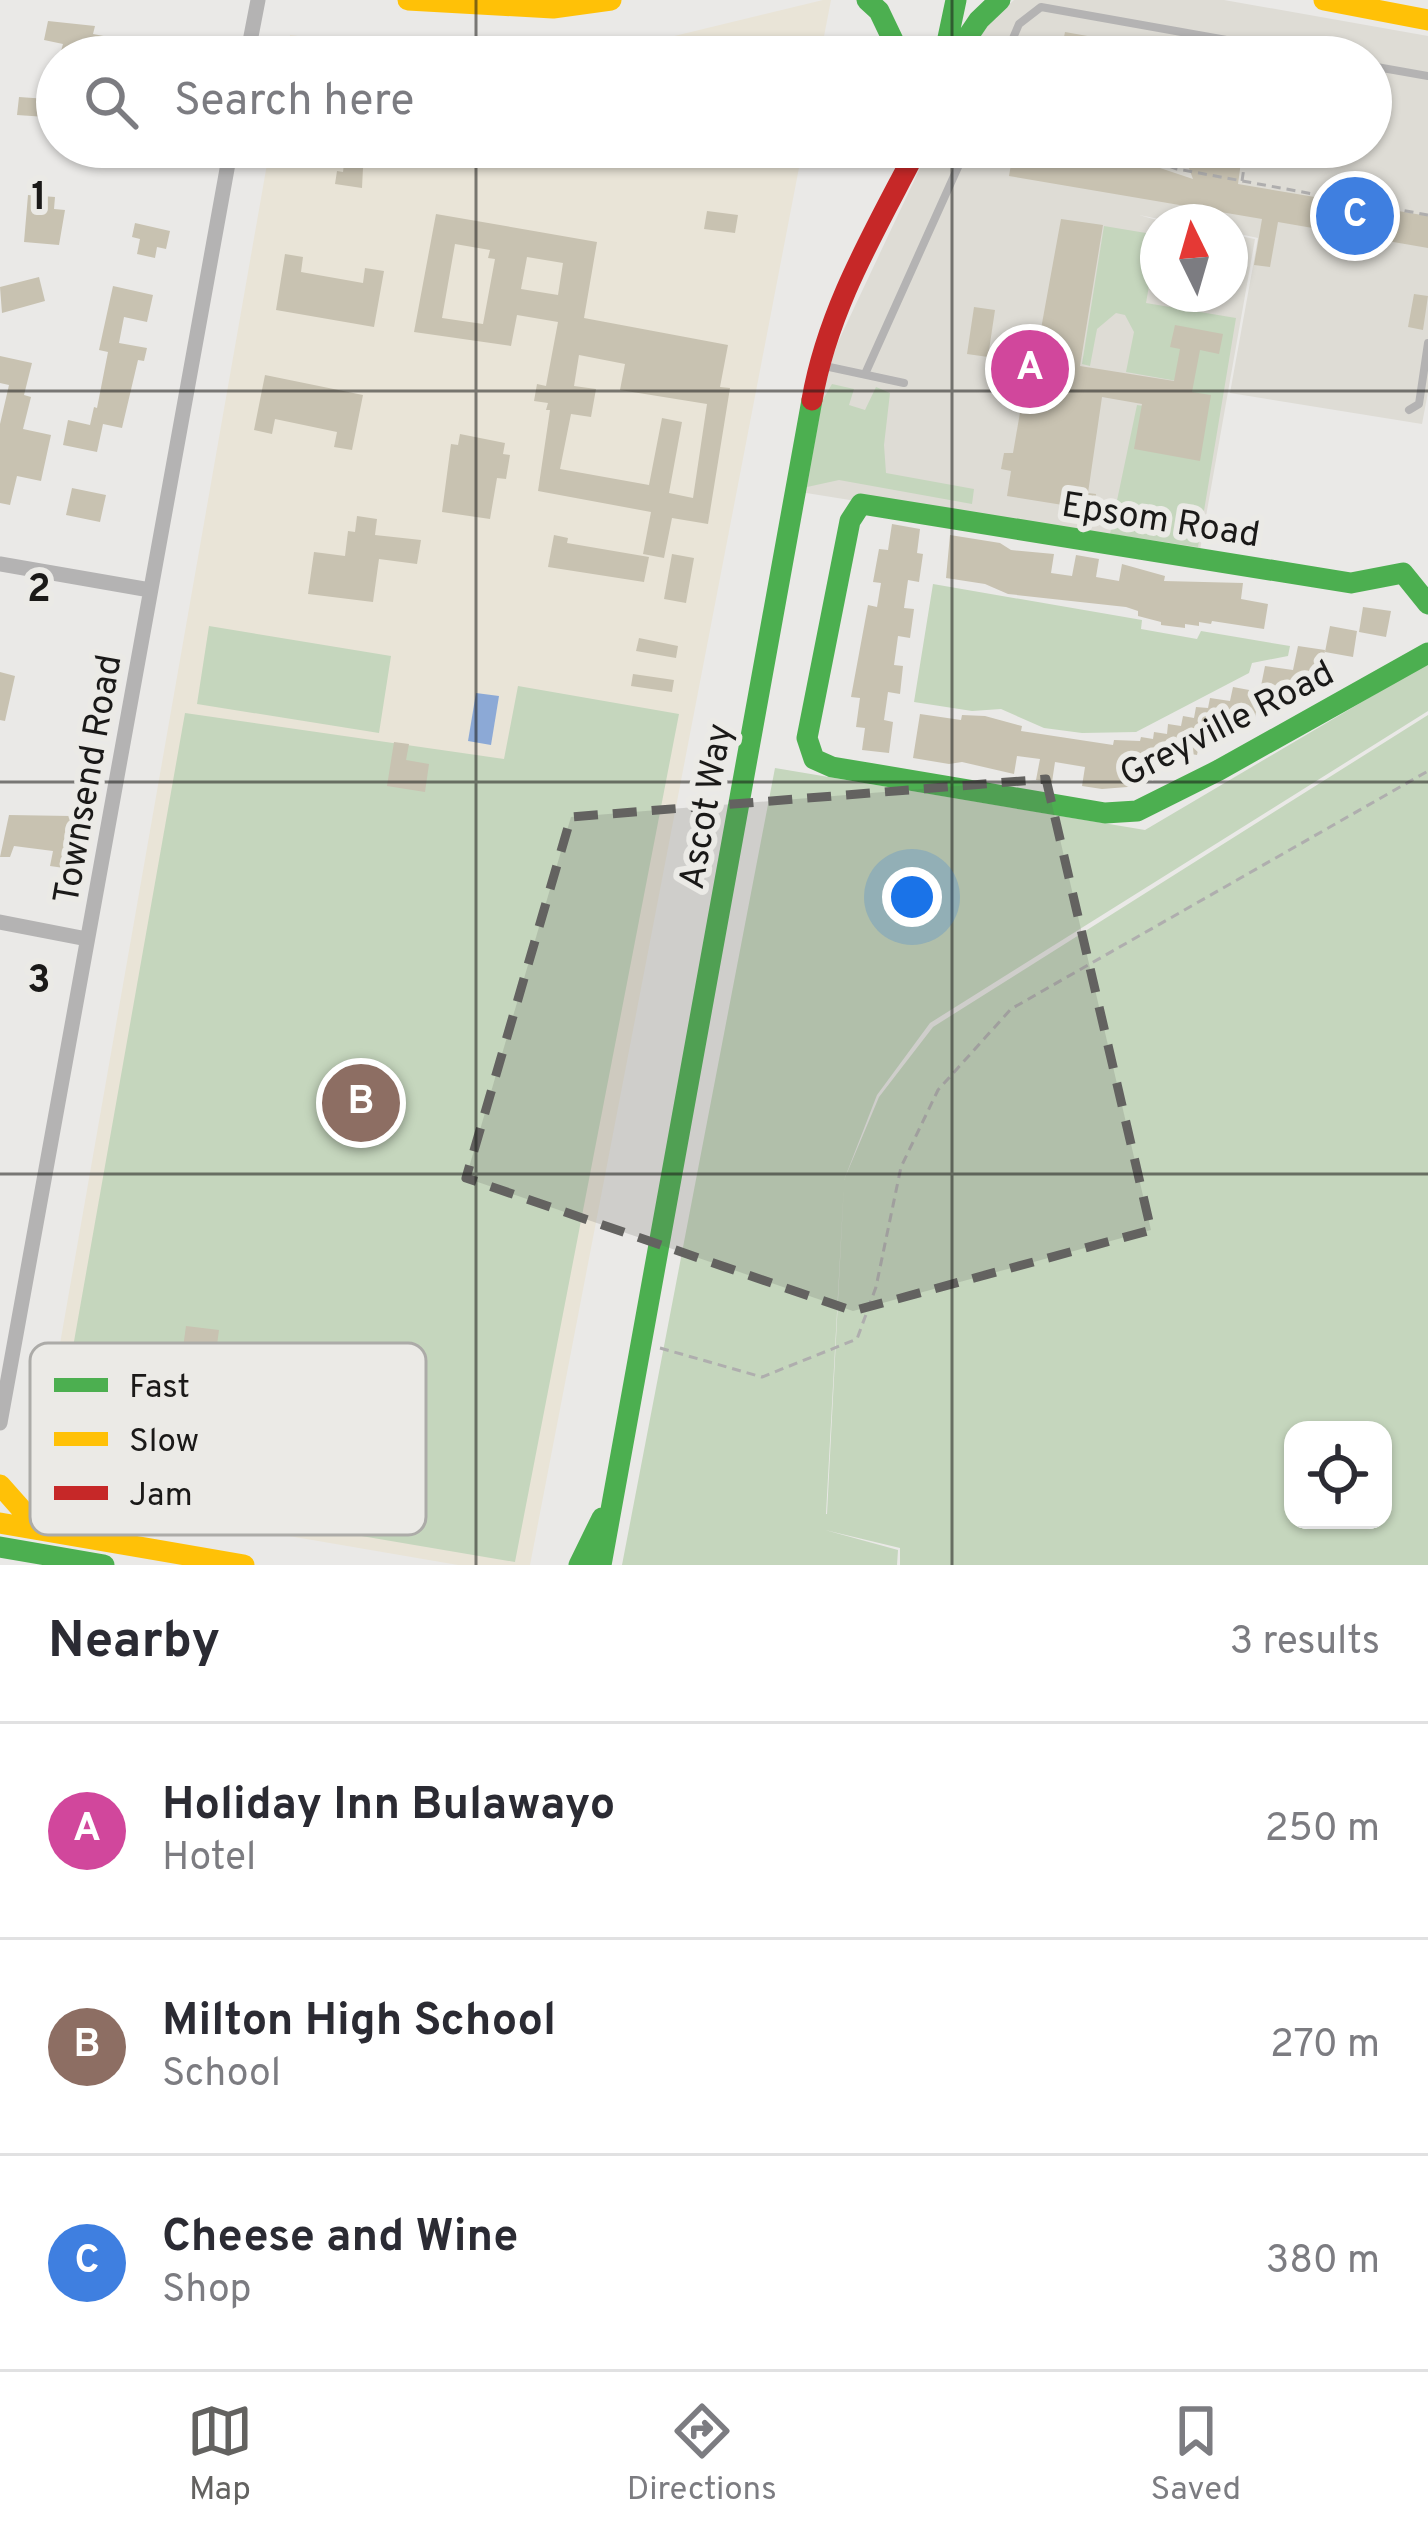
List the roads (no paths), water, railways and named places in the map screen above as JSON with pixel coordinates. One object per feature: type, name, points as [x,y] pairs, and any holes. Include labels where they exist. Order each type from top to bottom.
[{"type":"main road","points":[[408,0],[553,8],[611,0]]},
{"type":"main road","points":[[867,0],[879,10],[891,36]]},
{"type":"main road","points":[[948,36],[956,0]]},
{"type":"main road","points":[[969,36],[1000,0]]},
{"type":"main road","points":[[1324,0],[1428,20]]},
{"type":"main road","name":"Ascot Way","points":[[601,1565],[818,365],[838,304],[907,168]]},
{"type":"main road","name":"Epsom Road","points":[[832,766],[814,759],[807,725],[850,521],[854,510],[868,504],[1352,583],[1403,573],[1428,604]]},
{"type":"main road","name":"Greyville Road","points":[[832,766],[1105,813],[1137,811],[1428,653]]},
{"type":"main road","points":[[0,1485],[30,1519]]},
{"type":"main road","points":[[579,1565],[613,1496]]},
{"type":"main road","points":[[0,1523],[30,1528]]},
{"type":"main road","points":[[73,1535],[244,1565]]},
{"type":"main road","points":[[0,1547],[104,1565]]},
{"type":"main road","points":[[7,1565],[31,1552]]},
{"type":"street","points":[[252,36],[258,0]]},
{"type":"street","name":"Townsend Road","points":[[0,1423],[227,168]]},
{"type":"street","points":[[0,564],[151,590]]},
{"type":"street","points":[[0,922],[87,939]]},
{"type":"lane","points":[[1014,36],[1019,24],[1041,8],[1197,36]]},
{"type":"lane","points":[[1392,70],[1428,76]]},
{"type":"lane","points":[[865,374],[958,168]]},
{"type":"lane","points":[[1409,410],[1419,404],[1428,343]]},
{"type":"lane","points":[[818,365],[904,383]]},
{"type":"water","points":[[476,693],[499,696],[491,745],[468,741]]},
{"type":"place","name":"Cheese and Wine","points":[[1355,216]]},
{"type":"place","name":"Holiday Inn Bulawayo","points":[[1030,369]]},
{"type":"place","name":"Milton High School","points":[[361,1103]]}]
